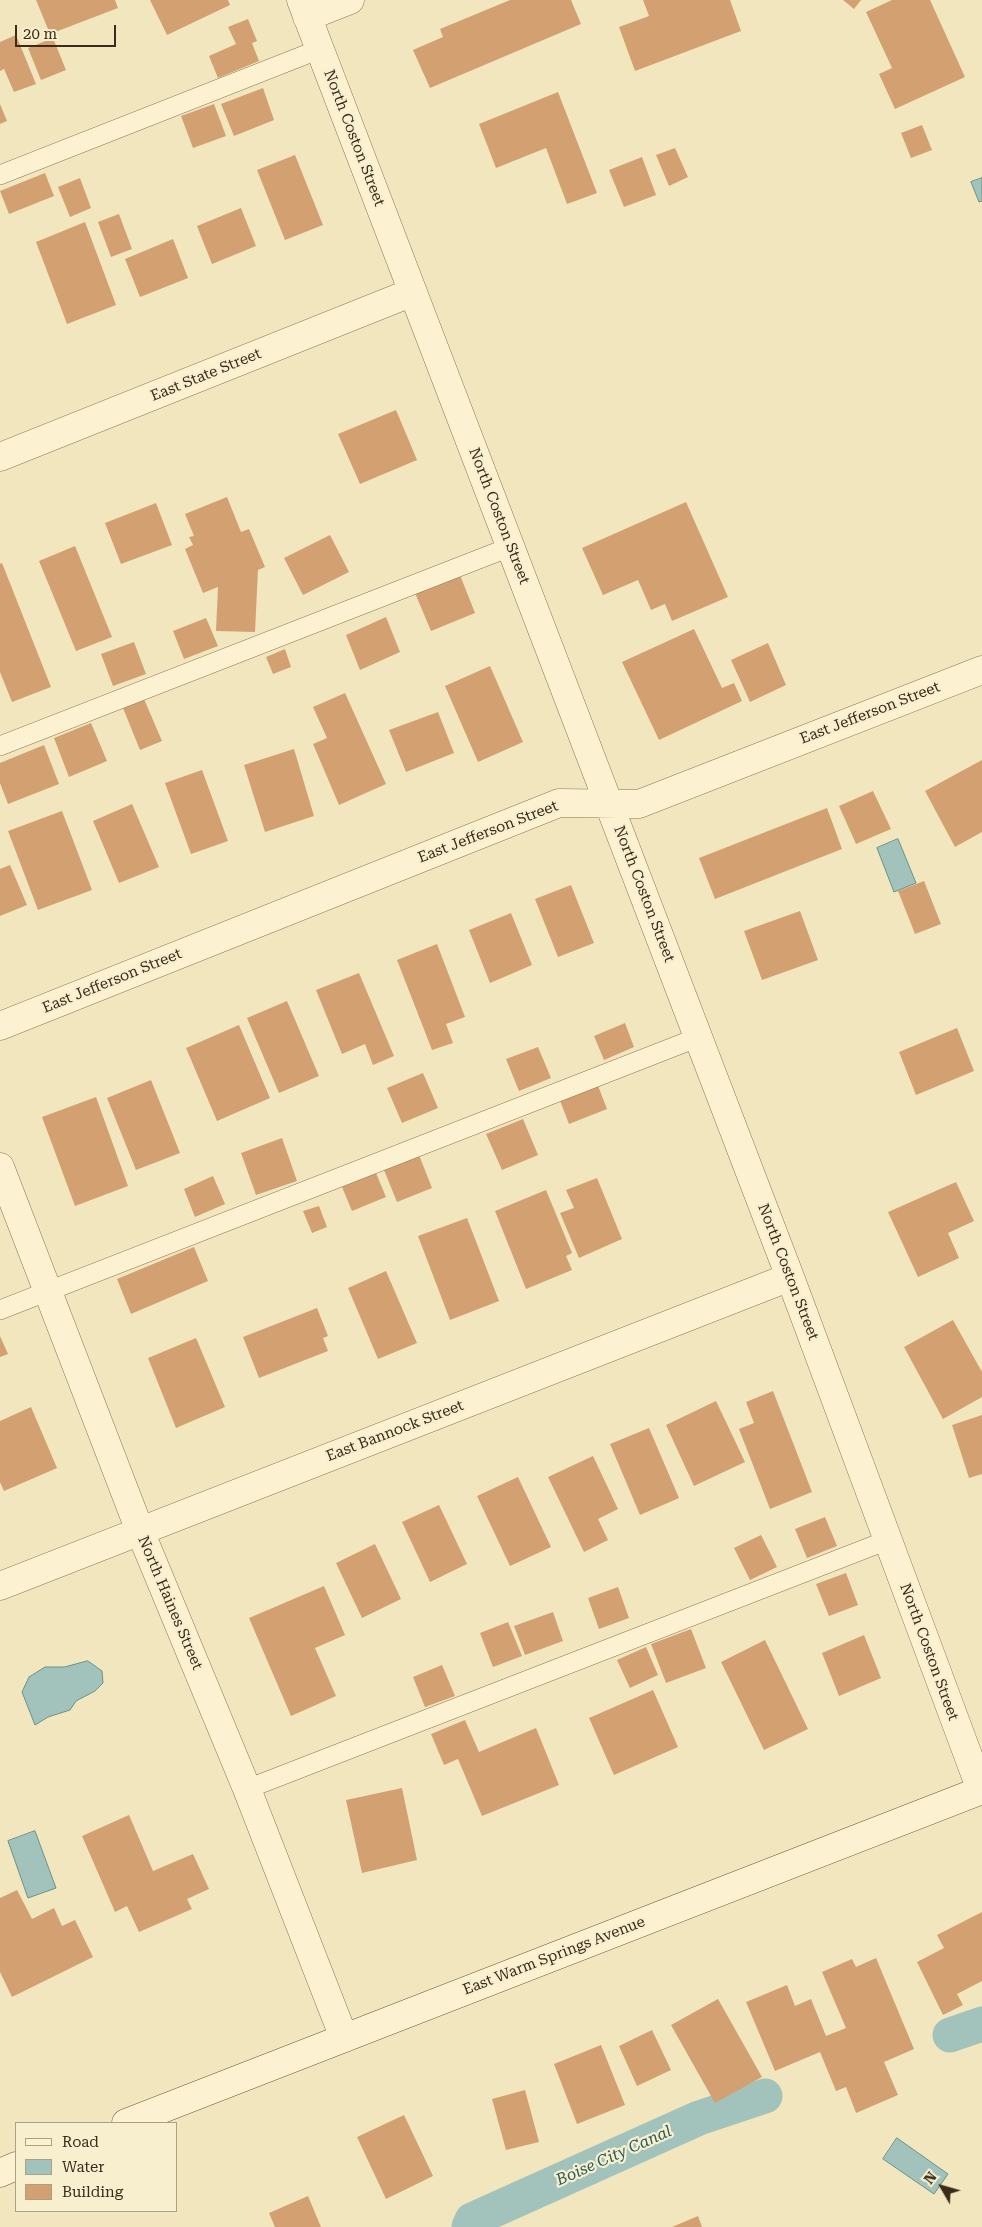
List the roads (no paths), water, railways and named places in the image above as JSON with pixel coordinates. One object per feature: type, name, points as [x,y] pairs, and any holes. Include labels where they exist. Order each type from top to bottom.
[{"type":"street","points":[[304,8],[350,0]]},
{"type":"street","name":"North Coston Street","points":[[304,8],[790,1277],[981,1790]]},
{"type":"street","name":"East State Street","points":[[0,457],[413,292]]},
{"type":"street","name":"East Jefferson Street","points":[[0,1026],[559,803],[608,802],[640,804],[982,670]]},
{"type":"street","name":"North Haines Street","points":[[0,1167],[140,1531],[247,1789],[344,2038]]},
{"type":"street","name":"East Bannock Street","points":[[0,1586],[790,1277]]},
{"type":"street","name":"East Warm Springs Avenue","points":[[129,2122],[981,1790]]},
{"type":"street","points":[[0,2173],[15,2166]]},
{"type":"lane","points":[[0,175],[320,49]]},
{"type":"lane","points":[[0,746],[510,547]]},
{"type":"lane","points":[[0,1310],[698,1037]]},
{"type":"lane","points":[[247,1789],[888,1540]]},
{"type":"water","points":[[982,178],[982,201],[979,202],[971,182]]},
{"type":"water","points":[[898,839],[916,883],[894,892],[877,848]]},
{"type":"water","points":[[88,1661],[102,1671],[103,1683],[95,1691],[76,1701],[70,1710],[48,1717],[35,1725],[22,1692],[29,1677],[45,1667],[64,1667]]},
{"type":"water","points":[[35,1831],[56,1888],[28,1898],[8,1841]]},
{"type":"water","points":[[897,2138],[948,2174],[934,2194],[883,2159]]},
{"type":"waterway","name":"Boise City Canal","points":[[950,2035],[982,2024]]},
{"type":"waterway","name":"Boise City Canal","points":[[469,2227],[472,2220],[699,2118],[765,2096]]}]
